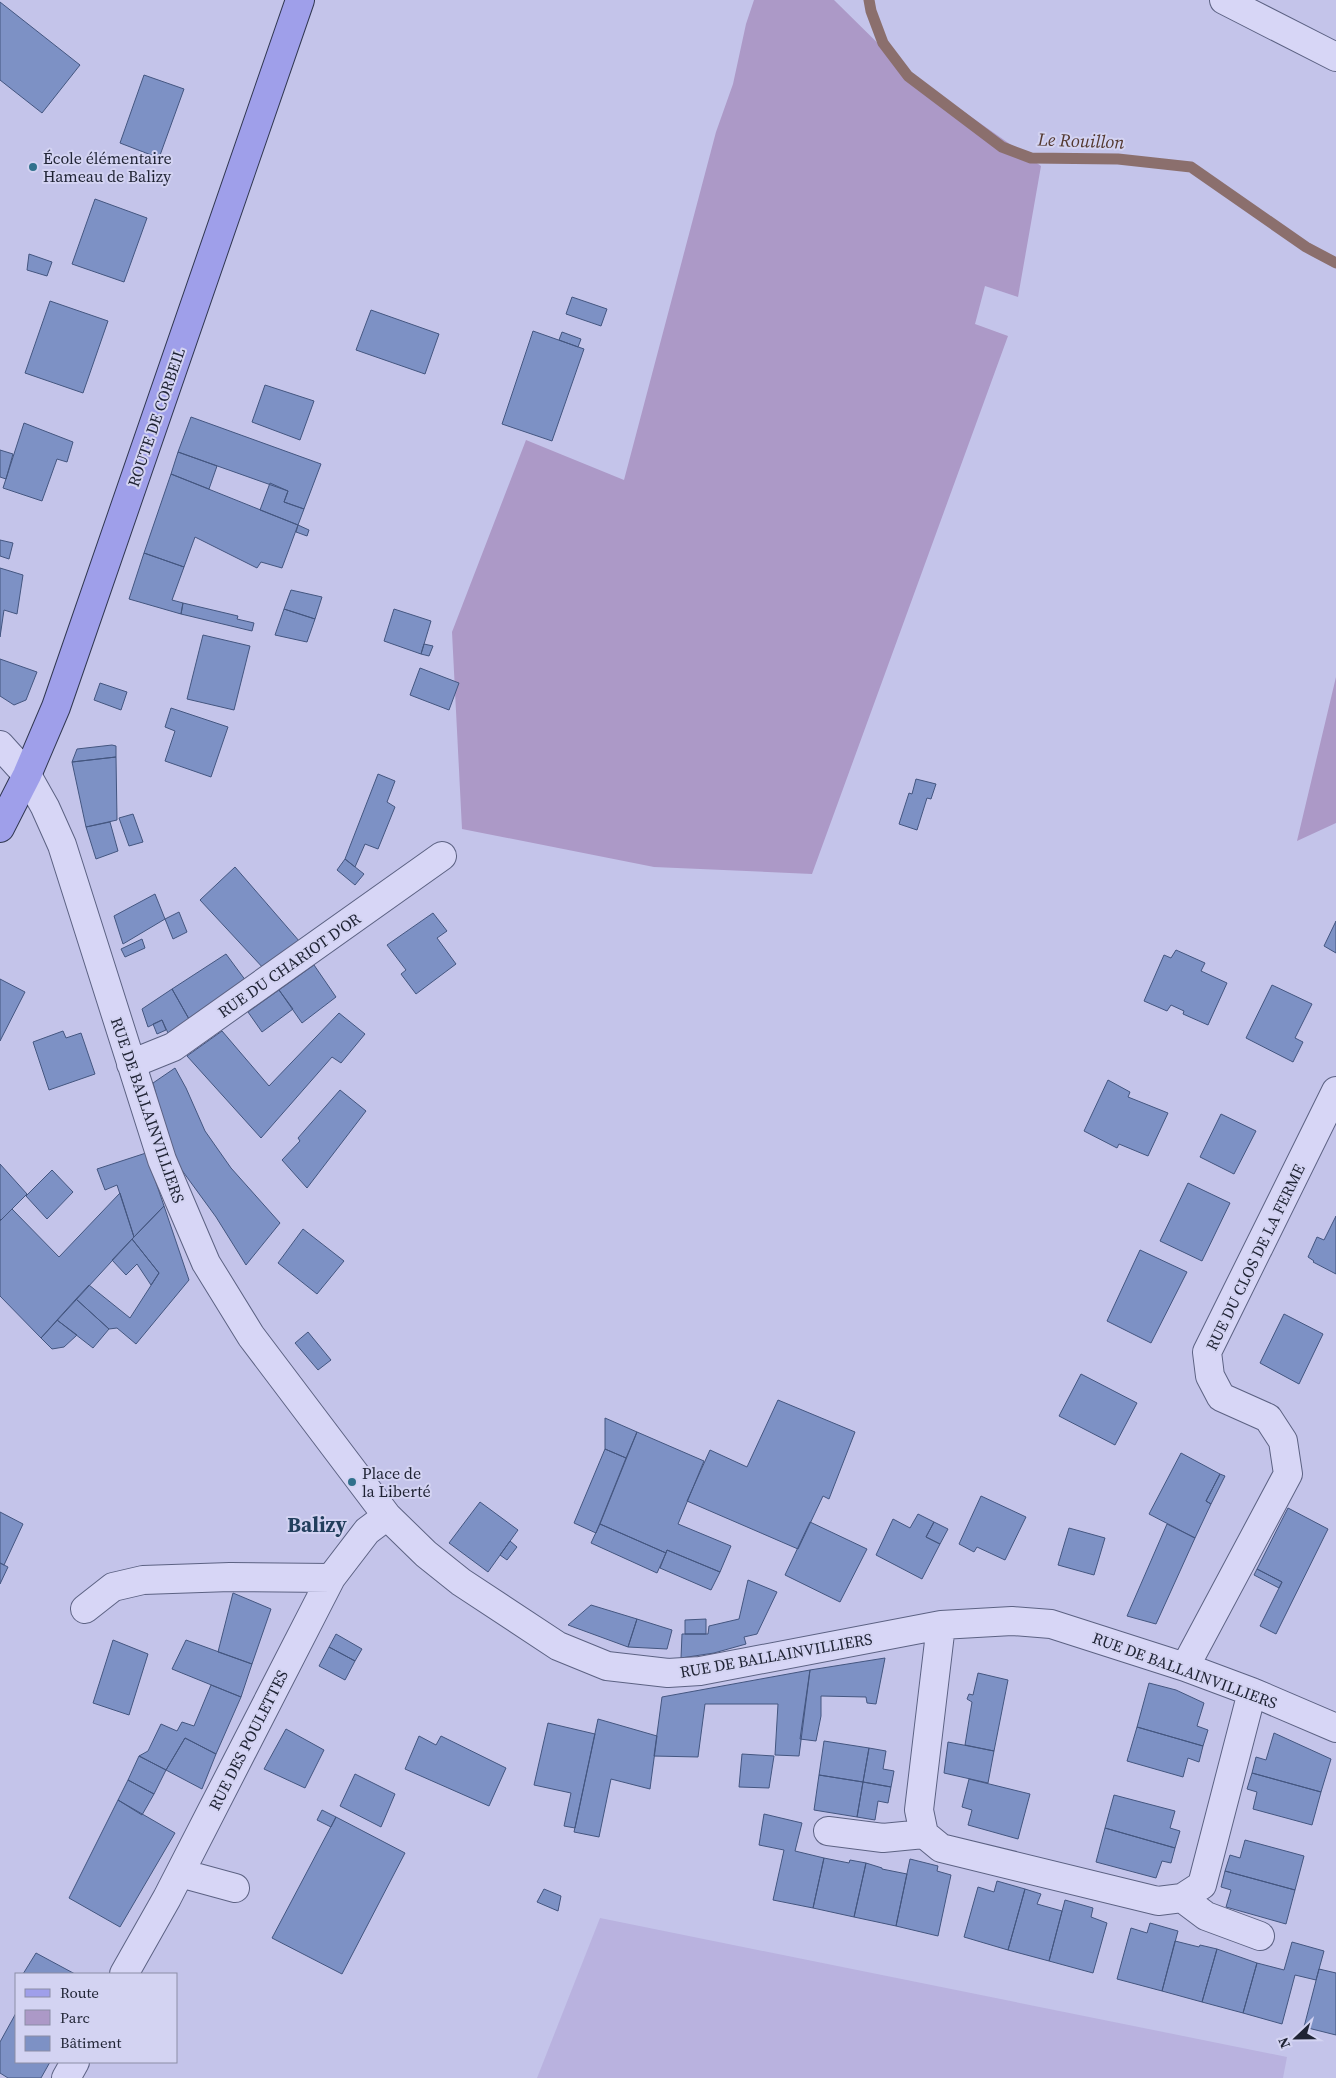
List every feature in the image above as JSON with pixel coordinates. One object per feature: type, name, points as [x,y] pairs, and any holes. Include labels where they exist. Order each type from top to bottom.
[{"type":"main road","name":"ROUTE DE CORBEIL","points":[[0,828],[27,775],[56,707],[300,0]]},
{"type":"street","points":[[1224,0],[1336,57]]},
{"type":"street","name":"RUE DE BALLAINVILLIERS","points":[[0,745],[27,775],[45,807],[62,844],[162,1160],[206,1263],[251,1336],[387,1516],[426,1554],[468,1587],[558,1646],[608,1666],[668,1673],[700,1671],[941,1624],[1012,1621],[1051,1624],[1185,1667],[1252,1692],[1336,1728]]},
{"type":"street","name":"RUE DU CHARIOT D'OR","points":[[131,1064],[173,1047],[442,856]]},
{"type":"street","name":"RUE DU CLOS DE LA FERME","points":[[1185,1667],[1288,1474],[1283,1441],[1268,1418],[1221,1397],[1210,1376],[1207,1352],[1336,1091]]},
{"type":"street","name":"RUE DES POULETTES","points":[[125,1973],[180,1873],[331,1578],[367,1530],[387,1516]]},
{"type":"street","points":[[85,1609],[113,1587],[143,1580],[230,1577],[331,1578]]},
{"type":"street","points":[[941,1624],[919,1810],[924,1834],[941,1848],[1158,1901],[1182,1898],[1202,1885],[1252,1692]]},
{"type":"street","points":[[828,1831],[884,1838],[924,1834]]},
{"type":"street","points":[[180,1873],[235,1888]]},
{"type":"street","points":[[1182,1898],[1206,1916],[1260,1936]]},
{"type":"street","points":[[66,2078],[74,2063]]},
{"type":"shaded area","points":[[600,1918],[1287,2057],[1283,2078],[537,2078]]},
{"type":"green space","points":[[754,0],[834,0],[907,72],[1041,166],[1018,297],[985,286],[975,324],[1008,336],[812,874],[654,867],[462,829],[452,632],[526,440],[624,480],[716,132],[733,84],[746,24]]},
{"type":"green space","points":[[1336,677],[1336,823],[1297,841]]},
{"type":"building","points":[[0,2],[80,65],[42,113],[0,80]]},
{"type":"building","points":[[144,75],[184,89],[159,158],[120,143]]},
{"type":"building","points":[[95,199],[147,218],[124,282],[72,264]]},
{"type":"building","points":[[29,254],[52,262],[47,276],[27,270]]},
{"type":"building","points":[[572,297],[607,309],[601,326],[566,314]]},
{"type":"building","points":[[50,301],[108,321],[83,393],[25,373]]},
{"type":"building","points":[[371,310],[439,334],[425,374],[356,350]]},
{"type":"building","points":[[533,331],[584,349],[552,441],[502,424]]},
{"type":"building","points":[[562,332],[581,339],[578,347],[559,340]]},
{"type":"building","points":[[265,385],[314,401],[300,440],[252,422]]},
{"type":"building","points":[[191,417],[321,464],[304,509],[284,502],[288,491],[178,452]]},
{"type":"building","points":[[24,423],[73,442],[67,462],[57,459],[42,501],[3,488]]},
{"type":"building","points":[[0,450],[13,454],[6,479],[0,477]]},
{"type":"building","points":[[178,452],[217,466],[209,489],[171,474]]},
{"type":"building","points":[[171,474],[298,525],[282,568],[261,562],[257,568],[195,537],[184,567],[144,553]]},
{"type":"building","points":[[270,483],[288,491],[284,502],[304,509],[298,525],[260,510]]},
{"type":"building","points":[[298,525],[309,530],[307,536],[296,532]]},
{"type":"building","points":[[0,540],[13,543],[9,559],[0,556]]},
{"type":"building","points":[[144,553],[184,567],[172,600],[183,603],[181,614],[129,599]]},
{"type":"building","points":[[0,568],[23,575],[17,614],[4,610],[0,637]]},
{"type":"building","points":[[291,590],[322,597],[315,619],[284,609]]},
{"type":"building","points":[[183,603],[238,616],[237,619],[254,623],[252,631],[181,614]]},
{"type":"building","points":[[284,609],[315,619],[307,642],[275,635]]},
{"type":"building","points":[[394,609],[431,621],[421,654],[384,641]]},
{"type":"building","points":[[203,635],[250,646],[234,710],[187,699]]},
{"type":"building","points":[[424,644],[433,646],[429,656],[421,654]]},
{"type":"building","points":[[0,659],[37,672],[26,700],[14,705],[0,696]]},
{"type":"building","points":[[420,668],[459,683],[449,710],[410,695]]},
{"type":"building","points":[[100,683],[127,692],[121,710],[94,700]]},
{"type":"building","points":[[171,708],[228,727],[211,777],[165,761],[175,731],[165,727]]},
{"type":"building","points":[[116,746],[116,757],[72,762],[77,749]]},
{"type":"building","points":[[116,757],[117,820],[86,827],[72,762]]},
{"type":"building","points":[[378,774],[395,781],[387,802],[395,807],[378,849],[365,844],[355,867],[345,859]]},
{"type":"building","points":[[916,779],[936,784],[931,799],[927,798],[917,830],[899,824],[909,793],[912,794]]},
{"type":"building","points":[[133,814],[143,842],[129,846],[119,818]]},
{"type":"building","points":[[110,822],[118,851],[96,859],[86,827]]},
{"type":"building","points":[[345,859],[364,874],[355,885],[337,870]]},
{"type":"building","points":[[235,867],[300,942],[265,970],[200,900]]},
{"type":"building","points":[[155,894],[165,919],[123,944],[114,916]]},
{"type":"building","points":[[179,912],[187,932],[173,939],[165,919]]},
{"type":"building","points":[[433,913],[447,931],[437,938],[456,964],[416,994],[401,974],[406,970],[387,945]]},
{"type":"building","points":[[1336,921],[1336,953],[1324,946]]},
{"type":"building","points":[[142,939],[145,948],[125,957],[121,949]]},
{"type":"building","points":[[1176,950],[1205,963],[1201,971],[1227,983],[1208,1025],[1183,1014],[1184,1011],[1171,1005],[1167,1011],[1144,1001],[1164,955],[1171,958]]},
{"type":"building","points":[[226,954],[246,981],[189,1019],[172,989]]},
{"type":"building","points":[[314,965],[336,997],[302,1023],[279,990]]},
{"type":"building","points":[[0,979],[25,992],[0,1041]]},
{"type":"building","points":[[1272,985],[1312,1004],[1295,1038],[1303,1042],[1293,1062],[1246,1038]]},
{"type":"building","points":[[172,989],[189,1019],[168,1033],[162,1020],[148,1027],[142,1009]]},
{"type":"building","points":[[279,990],[293,1009],[262,1032],[248,1012]]},
{"type":"building","points":[[339,1013],[365,1034],[341,1063],[332,1057],[261,1138],[187,1056],[222,1031],[269,1086]]},
{"type":"building","points":[[162,1020],[166,1030],[157,1034],[153,1024]]},
{"type":"building","points":[[63,1031],[66,1038],[81,1033],[95,1074],[49,1090],[33,1042]]},
{"type":"building","points":[[175,1068],[205,1131],[231,1168],[280,1223],[246,1265],[216,1217],[173,1158],[153,1083]]},
{"type":"building","points":[[1108,1080],[1130,1092],[1128,1097],[1168,1113],[1148,1156],[1119,1144],[1117,1148],[1084,1131]]},
{"type":"building","points":[[340,1090],[366,1111],[307,1188],[282,1160],[300,1141],[298,1138]]},
{"type":"building","points":[[1221,1114],[1256,1131],[1234,1174],[1200,1157]]},
{"type":"building","points":[[146,1153],[164,1206],[134,1237],[117,1185],[105,1190],[97,1169]]},
{"type":"building","points":[[0,1164],[27,1194],[1,1220],[0,1219]]},
{"type":"building","points":[[52,1170],[73,1192],[47,1219],[26,1196]]},
{"type":"building","points":[[1188,1183],[1230,1203],[1202,1261],[1160,1241]]},
{"type":"building","points":[[120,1193],[134,1237],[41,1338],[0,1296],[0,1221],[12,1209],[59,1257]]},
{"type":"building","points":[[164,1206],[189,1280],[136,1344],[117,1328],[109,1329],[76,1299],[89,1285],[130,1318],[159,1273],[132,1239]]},
{"type":"building","points":[[1336,1216],[1336,1274],[1313,1262],[1308,1257],[1317,1237],[1324,1240]]},
{"type":"building","points":[[303,1229],[344,1261],[317,1294],[278,1263]]},
{"type":"building","points":[[132,1239],[159,1273],[151,1285],[137,1264],[126,1275],[112,1260]]},
{"type":"building","points":[[1140,1250],[1187,1272],[1151,1343],[1107,1321]]},
{"type":"building","points":[[76,1299],[109,1329],[93,1348],[57,1320]]},
{"type":"building","points":[[1284,1314],[1323,1334],[1299,1384],[1260,1363]]},
{"type":"building","points":[[57,1320],[77,1335],[64,1347],[52,1349],[41,1338]]},
{"type":"building","points":[[308,1332],[331,1360],[318,1370],[295,1343]]},
{"type":"building","points":[[1081,1374],[1137,1403],[1115,1445],[1059,1416]]},
{"type":"building","points":[[778,1400],[855,1432],[829,1499],[823,1496],[798,1549],[687,1501],[710,1450],[747,1467]]},
{"type":"building","points":[[605,1418],[637,1432],[626,1458],[605,1449]]},
{"type":"building","points":[[637,1432],[704,1461],[678,1524],[731,1546],[720,1572],[667,1550],[666,1553],[600,1524]]},
{"type":"building","points":[[605,1449],[626,1458],[596,1533],[574,1523]]},
{"type":"building","points":[[1181,1453],[1220,1474],[1206,1501],[1211,1504],[1195,1538],[1149,1514]]},
{"type":"building","points":[[1220,1474],[1225,1476],[1211,1504],[1206,1501]]},
{"type":"building","points":[[981,1496],[1026,1517],[1005,1560],[977,1547],[974,1552],[959,1544]]},
{"type":"building","points":[[480,1502],[518,1530],[488,1572],[449,1543]]},
{"type":"building","points":[[1288,1508],[1328,1529],[1276,1634],[1260,1626],[1282,1582],[1257,1569]]},
{"type":"building","points":[[0,1512],[23,1524],[4,1565],[0,1563]]},
{"type":"building","points":[[918,1514],[934,1522],[926,1537],[940,1544],[922,1579],[876,1555],[893,1519],[910,1528]]},
{"type":"building","points":[[810,1522],[867,1549],[840,1602],[785,1575]]},
{"type":"building","points":[[934,1522],[948,1529],[940,1544],[926,1537]]},
{"type":"building","points":[[600,1524],[666,1553],[657,1573],[591,1543]]},
{"type":"building","points":[[1167,1524],[1195,1538],[1156,1624],[1127,1616]]},
{"type":"building","points":[[1069,1528],[1105,1538],[1094,1575],[1058,1565]]},
{"type":"building","points":[[510,1541],[517,1547],[507,1560],[500,1555]]},
{"type":"building","points":[[667,1550],[720,1572],[711,1590],[660,1568]]},
{"type":"building","points":[[0,1563],[8,1567],[0,1584]]},
{"type":"building","points":[[1257,1569],[1282,1582],[1279,1588],[1254,1575]]},
{"type":"building","points":[[748,1580],[777,1592],[757,1634],[744,1637],[746,1644],[714,1653],[681,1658],[682,1634],[708,1634],[709,1626],[739,1619]]},
{"type":"building","points":[[233,1593],[271,1609],[252,1664],[218,1652]]},
{"type":"building","points":[[591,1605],[637,1619],[628,1647],[568,1625]]},
{"type":"building","points":[[637,1619],[672,1630],[667,1649],[628,1647]]},
{"type":"building","points":[[706,1619],[706,1634],[685,1634],[685,1620]]},
{"type":"building","points":[[336,1634],[362,1649],[355,1661],[329,1647]]},
{"type":"building","points":[[113,1640],[148,1654],[129,1715],[93,1703]]},
{"type":"building","points":[[186,1640],[252,1664],[241,1697],[172,1669]]},
{"type":"building","points":[[329,1647],[355,1661],[345,1680],[319,1666]]},
{"type":"building","points":[[885,1658],[876,1704],[867,1703],[866,1697],[821,1696],[821,1716],[816,1741],[800,1739],[810,1670]]},
{"type":"building","points":[[810,1670],[799,1756],[775,1755],[778,1704],[705,1704],[698,1757],[654,1756],[662,1697]]},
{"type":"building","points":[[978,1673],[1008,1680],[994,1751],[965,1745],[972,1702],[967,1699],[969,1694],[973,1695]]},
{"type":"building","points":[[1149,1683],[1176,1690],[1204,1703],[1197,1726],[1208,1730],[1203,1746],[1137,1727]]},
{"type":"building","points":[[211,1685],[241,1697],[216,1754],[185,1738],[166,1770],[139,1756],[148,1751],[161,1724],[177,1731],[182,1722],[194,1726]]},
{"type":"building","points":[[598,1719],[657,1736],[650,1789],[611,1779],[599,1837],[574,1832]]},
{"type":"building","points":[[548,1723],[595,1734],[575,1828],[564,1826],[571,1793],[534,1785]]},
{"type":"building","points":[[1137,1727],[1203,1746],[1199,1762],[1188,1758],[1183,1777],[1127,1761]]},
{"type":"building","points":[[286,1729],[324,1750],[305,1788],[264,1769]]},
{"type":"building","points":[[1274,1733],[1331,1759],[1321,1792],[1252,1773],[1256,1757],[1266,1760]]},
{"type":"building","points":[[419,1736],[436,1745],[441,1736],[506,1768],[489,1806],[405,1769]]},
{"type":"building","points":[[185,1738],[216,1754],[202,1789],[166,1770]]},
{"type":"building","points":[[824,1741],[869,1748],[863,1782],[819,1775]]},
{"type":"building","points":[[948,1742],[994,1751],[988,1783],[944,1773]]},
{"type":"building","points":[[869,1748],[886,1751],[883,1769],[894,1771],[891,1787],[863,1782]]},
{"type":"building","points":[[742,1754],[774,1756],[769,1788],[739,1787]]},
{"type":"building","points":[[139,1756],[166,1770],[154,1794],[128,1780]]},
{"type":"building","points":[[1252,1773],[1321,1792],[1312,1825],[1253,1809],[1257,1792],[1247,1789]]},
{"type":"building","points":[[355,1774],[395,1794],[381,1827],[340,1806]]},
{"type":"building","points":[[819,1775],[863,1782],[857,1817],[814,1810]]},
{"type":"building","points":[[969,1779],[1030,1794],[1018,1839],[968,1825],[972,1810],[962,1807]]},
{"type":"building","points":[[128,1780],[154,1794],[142,1815],[118,1800]]},
{"type":"building","points":[[863,1782],[891,1787],[888,1803],[878,1801],[875,1820],[857,1817]]},
{"type":"building","points":[[1114,1795],[1175,1811],[1170,1828],[1180,1831],[1175,1848],[1105,1828]]},
{"type":"building","points":[[118,1800],[175,1833],[120,1927],[69,1898]]},
{"type":"building","points":[[322,1810],[336,1817],[331,1827],[317,1820]]},
{"type":"building","points":[[764,1814],[802,1823],[795,1851],[824,1858],[813,1908],[773,1900],[784,1850],[759,1845]]},
{"type":"building","points":[[336,1817],[405,1853],[342,1974],[272,1938]]},
{"type":"building","points":[[1105,1828],[1175,1848],[1171,1863],[1162,1861],[1156,1878],[1096,1862]]},
{"type":"building","points":[[1245,1840],[1304,1856],[1295,1890],[1225,1871],[1230,1855],[1240,1858]]},
{"type":"building","points":[[824,1858],[849,1863],[850,1860],[866,1863],[854,1917],[813,1908]]},
{"type":"building","points":[[910,1859],[938,1866],[937,1871],[951,1875],[938,1936],[896,1926]]},
{"type":"building","points":[[866,1863],[882,1869],[907,1874],[896,1926],[854,1917]]},
{"type":"building","points":[[1225,1871],[1295,1890],[1286,1924],[1226,1907],[1231,1890],[1221,1887]]},
{"type":"building","points":[[997,1881],[1025,1889],[1008,1950],[964,1937],[978,1887],[994,1892]]},
{"type":"building","points":[[544,1889],[561,1896],[558,1911],[537,1902]]},
{"type":"building","points":[[1025,1889],[1041,1894],[1037,1904],[1062,1911],[1049,1961],[1008,1950]]},
{"type":"building","points":[[1065,1900],[1093,1908],[1091,1917],[1107,1923],[1093,1973],[1049,1961]]},
{"type":"building","points":[[1150,1923],[1178,1931],[1162,1991],[1117,1979],[1131,1928],[1147,1933]]},
{"type":"building","points":[[1175,1941],[1217,1949],[1202,2002],[1162,1991]]},
{"type":"building","points":[[1292,1942],[1324,1951],[1316,1980],[1295,1975],[1282,2024],[1243,2013],[1257,1963],[1284,1970]]},
{"type":"building","points":[[1217,1949],[1257,1963],[1243,2013],[1202,2002]]},
{"type":"building","points":[[36,1953],[73,1973],[24,1973]]},
{"type":"building","points":[[1319,1969],[1336,1973],[1336,2035],[1304,2027]]},
{"type":"building","points":[[15,2015],[15,2063],[49,2063],[41,2078],[8,2078],[0,2073],[0,2042]]},
{"type":"waterway","name":"Le Rouillon","points":[[869,0],[871,11],[883,43],[908,76],[1002,147],[1031,158],[1118,159],[1191,167],[1306,247],[1336,263]]},
{"type":"place","name":"École élémentaire Hameau de Balizy","points":[[33,167]]},
{"type":"place","name":"Place de la Liberté","points":[[352,1482]]},
{"type":"district","name":"Balizy","points":[[317,1525]]}]
